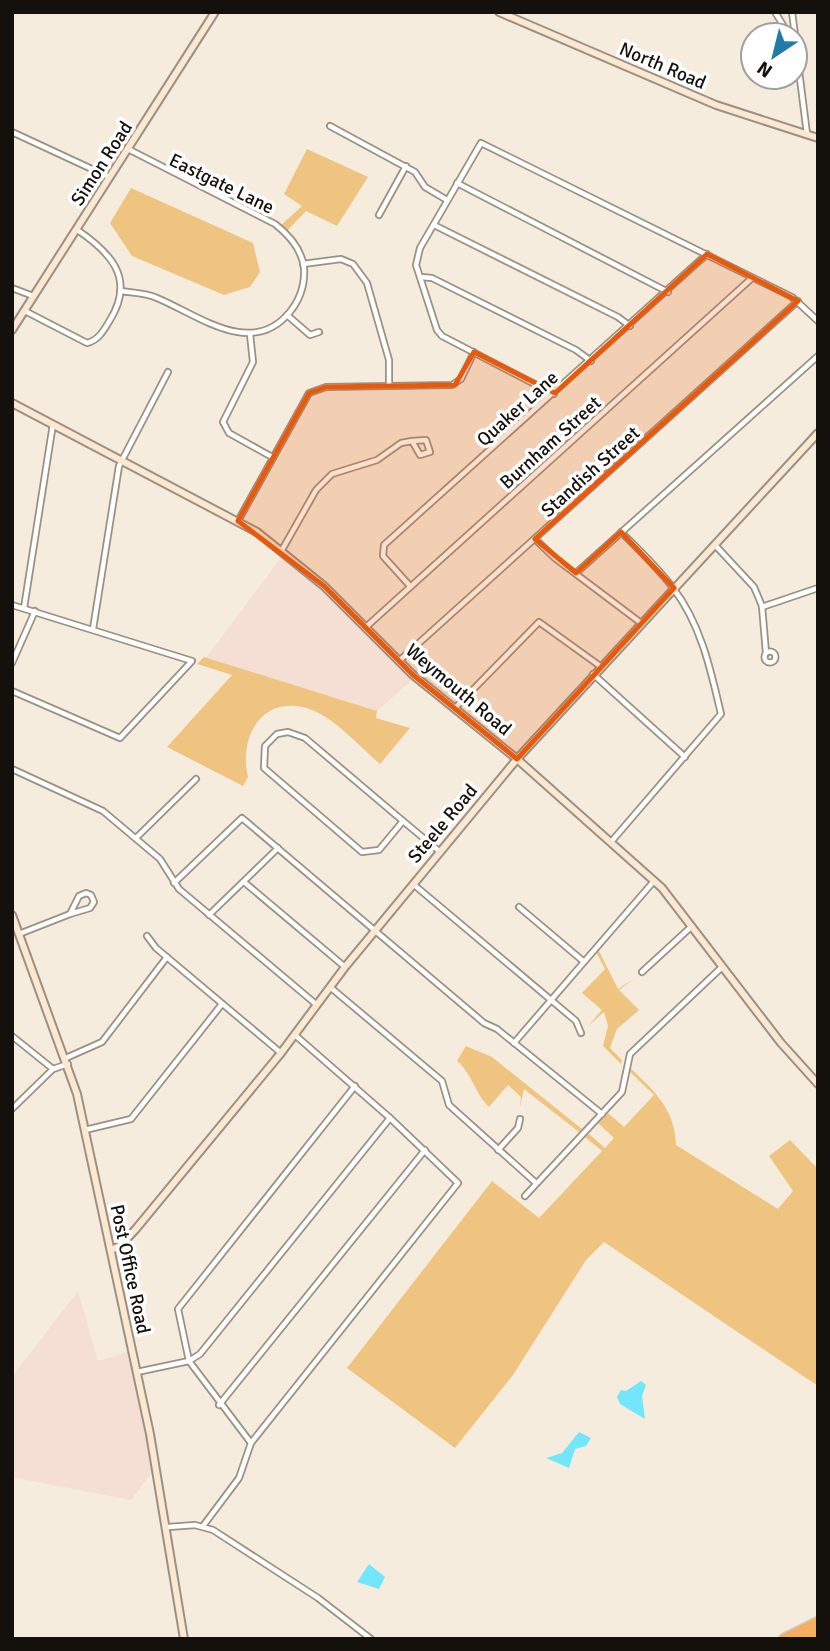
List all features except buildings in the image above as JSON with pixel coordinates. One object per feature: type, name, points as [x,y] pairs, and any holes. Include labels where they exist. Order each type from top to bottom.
[{"type":"highway","points":[[784,1639],[818,1622]]},
{"type":"highway","points":[[804,1639],[818,1632]]},
{"type":"street","name":"Simon Road","points":[[12,330],[215,12]]},
{"type":"street","name":"North Road","points":[[499,12],[716,105],[818,138]]},
{"type":"street","points":[[801,91],[807,135]]},
{"type":"street","points":[[330,126],[406,166],[418,174],[425,187],[447,200]]},
{"type":"street","points":[[12,132],[110,177]]},
{"type":"street","points":[[554,394],[437,330],[421,277],[417,255],[481,143],[799,301],[818,321]]},
{"type":"street","name":"Eastgate Lane","points":[[128,149],[275,224],[293,242],[303,264]]},
{"type":"street","points":[[379,215],[406,166]]},
{"type":"street","points":[[457,183],[668,292]]},
{"type":"street","points":[[434,225],[618,317],[629,326]]},
{"type":"street","points":[[24,310],[83,342],[91,342],[99,337],[111,318],[120,291],[116,266],[108,253],[76,229]]},
{"type":"street","name":"Quaker Lane","points":[[410,586],[383,556],[384,545],[668,292],[707,254]]},
{"type":"street","points":[[120,291],[149,295],[227,331],[250,334],[270,328],[287,315],[300,296],[303,264],[341,259],[362,273],[389,360],[389,385]]},
{"type":"street","points":[[421,277],[432,278],[576,350],[591,361]]},
{"type":"street","name":"Burnham Street","points":[[366,627],[752,278]]},
{"type":"street","points":[[12,288],[33,296]]},
{"type":"street","name":"Standish Street","points":[[399,661],[799,301]]},
{"type":"street","points":[[287,315],[310,335],[319,332]]},
{"type":"street","points":[[250,334],[253,362],[223,422],[229,433],[272,457]]},
{"type":"street","points":[[238,522],[309,393],[326,387],[456,383],[474,352]]},
{"type":"street","points":[[576,573],[818,356]]},
{"type":"street","points":[[93,629],[121,460],[167,372]]},
{"type":"street","name":"Weymouth Road","points":[[12,403],[238,522],[282,551],[342,601],[399,661],[517,759],[654,881],[692,925],[797,1063],[818,1084]]},
{"type":"street","points":[[24,608],[54,425]]},
{"type":"street","name":"Steele Road","points":[[111,1250],[126,1241],[281,1053],[330,986],[413,883],[517,759],[600,666],[818,433]]},
{"type":"street","points":[[282,551],[316,490],[328,478],[344,468],[377,460],[401,443],[412,441],[426,440],[430,452],[420,455],[412,441]]},
{"type":"street","points":[[611,842],[721,714],[705,649],[674,588],[621,532]]},
{"type":"street","points":[[536,539],[641,622]]},
{"type":"street","points":[[714,544],[750,580],[762,607],[766,653]]},
{"type":"street","points":[[762,607],[818,588]]},
{"type":"street","points":[[12,605],[192,661],[120,738],[12,691]]},
{"type":"street","points":[[12,663],[35,611]]},
{"type":"street","points":[[456,707],[539,622],[600,666]]},
{"type":"street","points":[[593,674],[685,757]]},
{"type":"street","points":[[403,821],[379,850],[362,852],[271,776],[262,759],[265,746],[278,734],[288,732],[299,735],[403,821],[439,851]]},
{"type":"street","points":[[12,769],[94,806],[136,838],[160,859],[174,883],[317,1005]]},
{"type":"street","points":[[136,838],[196,779]]},
{"type":"street","points":[[174,883],[242,818],[484,1023],[514,1043],[602,1114]]},
{"type":"street","points":[[209,915],[278,848]]},
{"type":"street","points":[[514,1043],[654,881]]},
{"type":"street","points":[[244,883],[345,967]]},
{"type":"street","points":[[413,883],[581,1026],[581,1033]]},
{"type":"street","points":[[19,934],[90,908],[94,902],[91,895],[86,893],[79,896],[70,914]]},
{"type":"street","points":[[519,907],[583,961]]},
{"type":"street","name":"Post Office Road","points":[[12,915],[67,1061],[85,1129],[137,1372],[167,1527],[184,1639]]},
{"type":"street","points":[[642,972],[692,925]]},
{"type":"street","points":[[147,936],[167,957],[281,1053]]},
{"type":"street","points":[[12,1109],[53,1069],[102,1042],[167,957]]},
{"type":"street","points":[[524,1196],[625,1087],[625,1067],[630,1054],[722,967]]},
{"type":"street","points":[[330,986],[442,1081],[449,1105],[536,1183]]},
{"type":"street","points":[[85,1129],[126,1122],[135,1116],[222,1004]]},
{"type":"street","points":[[203,1526],[239,1478],[251,1443],[458,1183],[390,1118],[295,1035]]},
{"type":"street","points":[[12,1036],[53,1069]]},
{"type":"street","points":[[251,1443],[219,1405],[189,1361],[180,1304],[355,1087]]},
{"type":"street","points":[[137,1372],[189,1361],[200,1354],[390,1118]]},
{"type":"street","points":[[498,1150],[518,1128],[520,1119]]},
{"type":"street","points":[[219,1405],[425,1150]]},
{"type":"street","points":[[167,1527],[203,1526],[318,1598],[370,1639]]},
{"type":"highlighted area","points":[[707,254],[798,301],[535,539],[576,573],[621,532],[674,588],[517,759],[412,674],[324,586],[238,521],[309,393],[326,387],[455,385],[474,352],[555,393]]},
{"type":"shaded area","points":[[307,149],[368,177],[337,226],[306,211],[284,234],[278,228],[302,206],[284,194]]},
{"type":"shaded area","points":[[131,188],[253,243],[260,272],[250,287],[224,295],[132,256],[110,223]]},
{"type":"shaded area","points":[[283,555],[341,605],[412,680],[377,711],[206,658]]},
{"type":"shaded area","points":[[204,657],[377,711],[376,718],[410,728],[380,764],[321,714],[295,706],[280,707],[268,712],[258,721],[251,733],[247,746],[248,777],[243,786],[167,747],[232,675],[197,664]]},
{"type":"shaded area","points":[[598,949],[618,989],[635,978],[619,990],[639,1010],[617,1029],[610,1048],[622,1060],[621,1064],[603,1046],[608,1026],[604,1012],[588,1026],[602,1010],[582,993],[605,969],[596,952]]},
{"type":"shaded area","points":[[466,1046],[492,1057],[582,1129],[579,1132],[524,1089],[520,1108],[521,1097],[508,1085],[489,1107],[457,1061]]},
{"type":"shaded area","points":[[629,1067],[661,1101],[672,1121],[676,1145],[778,1209],[793,1191],[769,1156],[790,1140],[818,1169],[818,1386],[604,1242],[586,1260],[513,1375],[455,1448],[347,1368],[492,1181],[539,1218],[602,1151],[585,1137],[589,1134],[605,1148],[614,1138],[598,1123],[608,1113],[624,1127],[654,1095],[629,1071]]},
{"type":"shaded area","points":[[78,1291],[98,1361],[133,1350],[155,1468],[131,1500],[12,1477],[12,1377]]},
{"type":"water","points":[[641,1381],[646,1385],[642,1396],[645,1419],[620,1404],[617,1397],[621,1390],[626,1391]]},
{"type":"water","points":[[579,1432],[591,1438],[586,1446],[575,1449],[569,1468],[546,1458],[562,1453]]},
{"type":"water","points":[[369,1564],[385,1577],[379,1589],[357,1582]]}]
